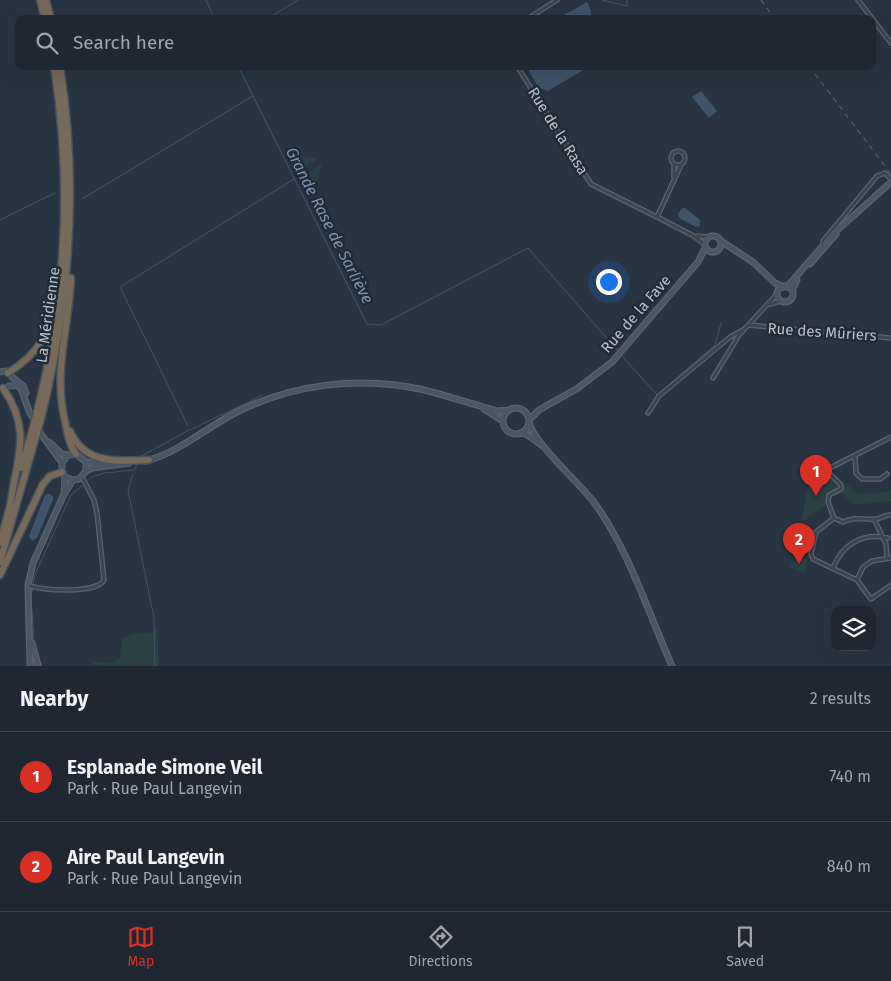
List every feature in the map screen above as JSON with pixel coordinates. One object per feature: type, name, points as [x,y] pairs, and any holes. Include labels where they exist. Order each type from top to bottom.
[{"type":"highway","points":[[40,0],[44,15]]},
{"type":"highway","points":[[46,0],[50,15]]},
{"type":"highway","name":"La Méridienne","points":[[54,70],[64,146],[68,231]]},
{"type":"highway","name":"La Méridienne","points":[[0,542],[40,413],[59,303],[68,231],[70,146],[60,70]]},
{"type":"highway","points":[[10,375],[36,351],[50,325],[68,231]]},
{"type":"highway","points":[[68,231],[70,289],[59,373],[60,397],[70,443],[76,454]]},
{"type":"highway","points":[[4,387],[19,420],[22,441],[10,508]]},
{"type":"highway","points":[[60,397],[72,437],[85,451],[105,460],[149,460]]},
{"type":"highway","name":"La Méridienne","points":[[0,562],[34,432]]},
{"type":"highway","points":[[0,575],[43,484],[50,476],[64,474]]},
{"type":"main road","points":[[777,293],[785,287],[823,244],[891,180]]},
{"type":"main road","points":[[767,276],[781,301],[790,300],[794,285],[849,220]]},
{"type":"main road","points":[[736,252],[719,250],[710,252],[705,246],[708,237],[715,236],[721,242],[753,262],[779,286],[792,291]]},
{"type":"main road","points":[[719,250],[721,242]]},
{"type":"main road","name":"Rue de la Fave","points":[[698,262],[705,246]]},
{"type":"main road","name":"Rue de la Fave","points":[[529,421],[540,410],[595,376],[624,351],[698,262],[710,252]]},
{"type":"main road","points":[[0,372],[10,375],[25,389],[32,414],[47,440],[62,454],[68,456],[76,454],[86,462],[112,465]]},
{"type":"main road","points":[[10,375],[4,387],[20,387],[34,422],[62,463],[64,494]]},
{"type":"main road","points":[[86,471],[149,460],[172,451],[239,411],[272,398],[306,388],[344,384],[382,384],[420,389],[497,411],[517,408],[525,411],[535,436],[584,489],[611,529],[672,666]]},
{"type":"main road","name":"Rue de la Fave","points":[[525,411],[539,408],[565,396]]},
{"type":"main road","points":[[466,402],[499,417],[509,431],[526,434],[550,452]]},
{"type":"main road","points":[[503,421],[509,410]]},
{"type":"main road","points":[[520,433],[526,428],[529,421]]},
{"type":"main road","points":[[62,463],[68,456]]},
{"type":"main road","points":[[64,474],[73,480],[84,481],[86,462]]},
{"type":"main road","points":[[29,629],[38,666],[31,666],[29,629],[33,563],[64,494],[73,480]]},
{"type":"street","points":[[533,15],[557,0]]},
{"type":"street","points":[[858,0],[870,15]]},
{"type":"street","points":[[876,23],[891,43]]},
{"type":"street","name":"Rue de la Rasa","points":[[520,70],[591,184],[657,217]]},
{"type":"street","points":[[674,180],[674,164],[671,156],[679,151],[685,158],[657,217],[694,236],[705,246]]},
{"type":"street","points":[[674,164],[681,165]]},
{"type":"street","points":[[810,264],[823,241],[877,176],[882,173],[891,180]]},
{"type":"street","points":[[694,236],[708,237]]},
{"type":"street","points":[[648,413],[659,396],[730,337],[751,326],[777,293]]},
{"type":"street","points":[[767,306],[781,301]]},
{"type":"street","name":"Rue des Mûriers","points":[[751,326],[891,338]]},
{"type":"street","points":[[712,378],[742,330]]},
{"type":"street","points":[[834,518],[828,499],[831,492],[840,490],[841,485],[826,470],[890,439]]},
{"type":"street","points":[[855,456],[855,471],[862,479],[880,479],[887,474]]},
{"type":"street","points":[[32,586],[57,590],[98,586],[104,580],[98,514],[94,500],[84,481]]},
{"type":"street","points":[[834,518],[844,522],[853,517],[874,519],[891,515]]},
{"type":"street","points":[[834,518],[816,532],[811,554],[813,559],[857,580],[871,599],[891,585]]},
{"type":"street","points":[[857,580],[863,567],[889,557],[886,544],[874,519]]},
{"type":"street","points":[[833,568],[838,556],[845,548],[860,539],[881,536],[888,538]]},
{"type":"green space","points":[[301,156],[318,159],[295,172],[289,161]]},
{"type":"green space","points":[[322,164],[316,184],[305,190],[299,178]]},
{"type":"green space","points":[[823,472],[838,485],[838,489],[827,492],[826,505],[801,522],[810,478]]},
{"type":"green space","points":[[845,482],[858,494],[889,492],[891,489],[891,501],[854,505],[842,493]]},
{"type":"green space","points":[[808,558],[804,573],[790,567],[791,562]]},
{"type":"green space","points":[[154,625],[157,626],[159,666],[99,666],[87,661],[113,663],[120,658],[122,638],[133,634],[154,632]]},
{"type":"water","points":[[587,2],[591,11],[591,15],[564,15]]},
{"type":"water","points":[[528,70],[583,70],[548,91],[539,88]]},
{"type":"water","points":[[701,91],[717,111],[709,118],[692,97]]},
{"type":"water","points":[[682,208],[685,208],[700,220],[700,226],[696,227],[679,218],[678,214]]},
{"type":"water","points":[[48,493],[53,496],[53,500],[37,538],[32,541],[29,536],[44,497]]},
{"type":"waterway","name":"Grande Rase de Sarliève","points":[[206,0],[213,15]]},
{"type":"waterway","name":"Grande Rase de Sarliève","points":[[274,15],[298,0]]},
{"type":"waterway","points":[[602,0],[627,6],[627,0]]},
{"type":"waterway","name":"Grande Rase de Sarliève","points":[[240,70],[367,324],[381,325],[528,248],[618,351]]},
{"type":"waterway","points":[[82,199],[253,96]]},
{"type":"waterway","points":[[188,426],[120,287],[294,179]]},
{"type":"waterway","points":[[0,220],[55,193]]},
{"type":"waterway","name":"Grande Rase de Sarliève","points":[[622,356],[657,395],[715,345],[721,323]]},
{"type":"waterway","points":[[190,430],[263,395]]},
{"type":"waterway","points":[[138,458],[189,430]]},
{"type":"waterway","points":[[34,638],[31,598],[35,574],[71,495],[92,477],[104,473],[135,470],[137,463]]},
{"type":"waterway","points":[[133,474],[128,490],[154,618],[155,666]]},
{"type":"railway","points":[[761,0],[772,15]]},
{"type":"railway","points":[[812,70],[891,174]]},
{"type":"place","name":"Esplanade Simone Veil","points":[[816,496]]},
{"type":"place","name":"Aire Paul Langevin","points":[[799,564]]}]
